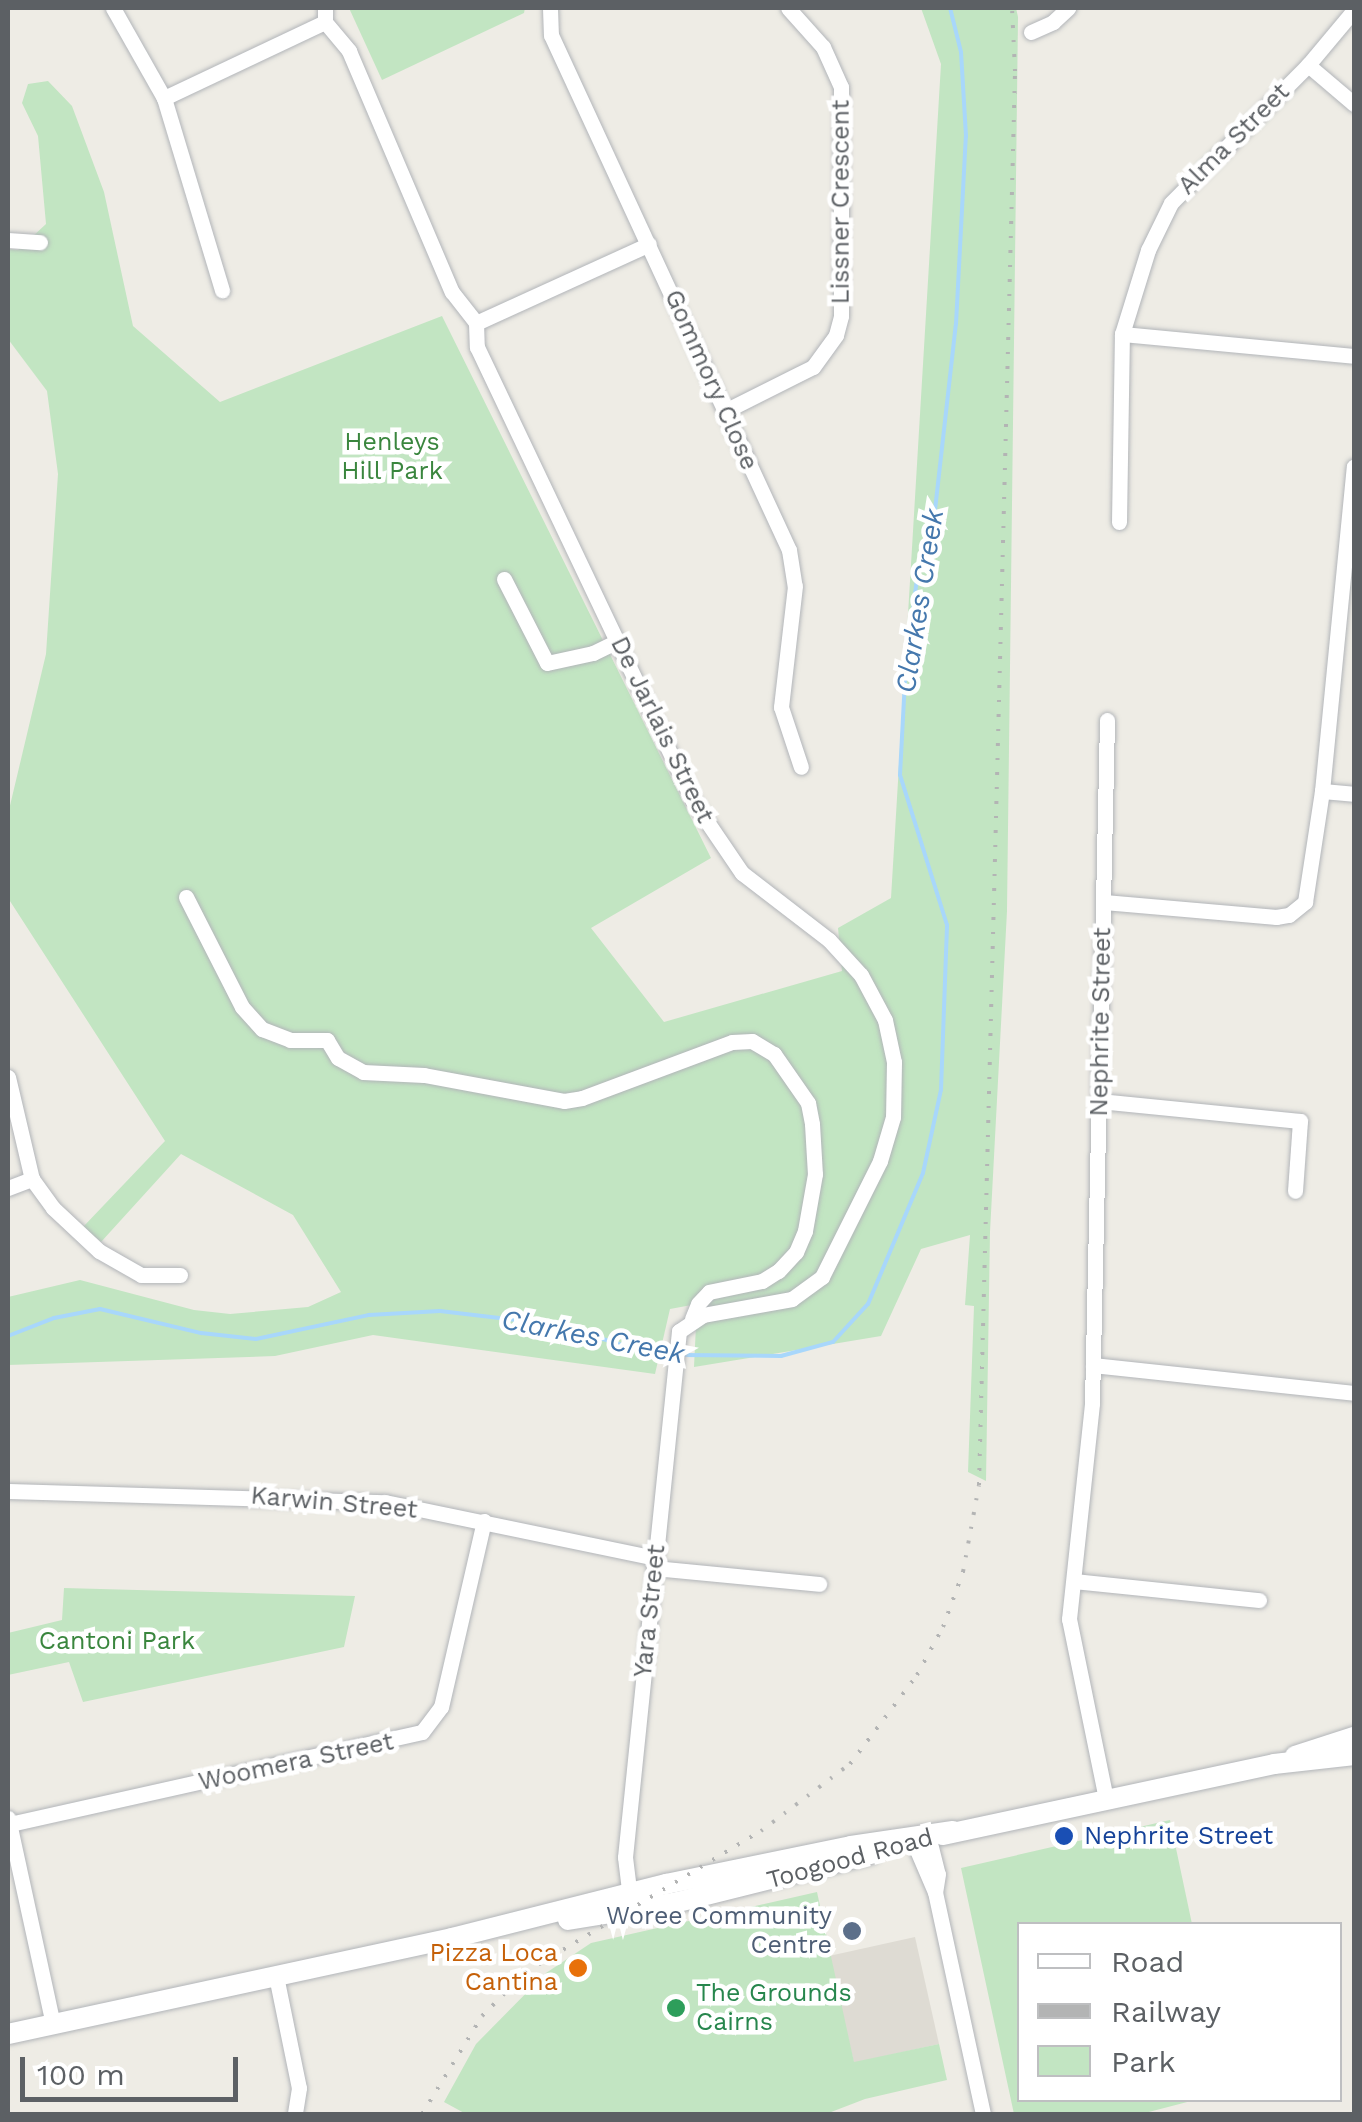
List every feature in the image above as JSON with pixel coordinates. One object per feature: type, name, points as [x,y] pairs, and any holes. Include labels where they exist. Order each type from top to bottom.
[{"type":"street","points":[[114,8],[164,98],[222,290]]},
{"type":"street","name":"Gommory Close","points":[[550,8],[550,35],[789,550],[793,569],[781,707],[801,767]]},
{"type":"street","name":"Lissner Crescent","points":[[724,411],[814,366],[836,335],[840,316],[841,87],[824,47],[788,8]]},
{"type":"street","points":[[1030,32],[1053,22],[1068,8]]},
{"type":"street","name":"Alma Street","points":[[1120,522],[1122,334],[1148,250],[1171,203],[1308,64],[1354,10]]},
{"type":"street","points":[[164,98],[325,15]]},
{"type":"street","name":"De Jarlais Street","points":[[325,15],[342,38],[452,292],[476,323],[477,347],[711,831],[760,890],[829,940],[861,975],[885,1020],[894,1062],[892,1117],[880,1161],[822,1278],[808,1290],[774,1305],[692,1319]]},
{"type":"street","points":[[1308,64],[1354,104]]},
{"type":"street","points":[[8,240],[40,242]]},
{"type":"street","points":[[476,323],[649,244]]},
{"type":"street","points":[[1122,334],[1354,356]]},
{"type":"street","points":[[1104,902],[1276,917],[1299,910],[1310,891],[1354,467]]},
{"type":"street","points":[[504,580],[547,662],[593,653],[618,641]]},
{"type":"street","name":"Nephrite Street","points":[[1106,1799],[1069,1619],[1093,1365],[1107,720]]},
{"type":"street","points":[[1322,791],[1354,794]]},
{"type":"street","points":[[186,897],[242,1007],[262,1029],[290,1040],[327,1040],[338,1058],[364,1072],[424,1075],[564,1100],[582,1098],[732,1042],[752,1041],[774,1054],[808,1103],[812,1124],[815,1174],[802,1242],[784,1266],[762,1281],[708,1292],[692,1319]]},
{"type":"street","points":[[8,1077],[32,1179],[54,1208],[99,1251],[141,1274],[180,1275]]},
{"type":"street","points":[[1099,1101],[1300,1121],[1295,1191]]},
{"type":"street","points":[[8,1188],[32,1179]]},
{"type":"street","name":"Yara Street","points":[[630,1901],[625,1857],[674,1370],[678,1334],[692,1319]]},
{"type":"street","points":[[1093,1365],[1354,1393]]},
{"type":"street","name":"Karwin Street","points":[[8,1491],[333,1497],[484,1521],[655,1563],[820,1584]]},
{"type":"street","name":"Woomera Street","points":[[8,1820],[422,1732],[441,1707],[484,1521]]},
{"type":"street","points":[[1074,1582],[1259,1600]]},
{"type":"street","name":"Toogood Road","points":[[1274,1764],[1354,1738]]},
{"type":"street","name":"Toogood Road","points":[[8,2034],[630,1901],[730,1890],[921,1839],[1274,1764],[1354,1756]]},
{"type":"street","points":[[8,1820],[54,2024]]},
{"type":"street","points":[[921,1839],[938,1874],[935,1892],[983,2114]]},
{"type":"street","points":[[276,1976],[299,2088],[294,2114]]},
{"type":"shaded area","points":[[915,1937],[939,2044],[854,2063],[829,1956]]},
{"type":"green space","points":[[349,8],[525,8],[524,13],[382,80]]},
{"type":"green space","name":"Henleys Hill Park","points":[[921,8],[1016,8],[1018,17],[1007,911],[990,1232],[986,1481],[968,1472],[974,1306],[965,1305],[970,1235],[921,1249],[881,1336],[694,1367],[697,1304],[670,1309],[655,1374],[373,1335],[275,1356],[8,1365],[8,1297],[80,1280],[194,1310],[230,1314],[308,1307],[341,1292],[293,1215],[181,1154],[101,1242],[83,1227],[165,1141],[8,898],[8,814],[46,654],[58,474],[47,391],[8,339],[8,249],[18,250],[46,224],[38,136],[22,103],[28,84],[48,81],[72,106],[104,192],[133,326],[220,402],[442,316],[711,858],[591,928],[664,1022],[842,971],[838,928],[891,898],[941,64]]},
{"type":"green space","name":"Cantoni Park","points":[[64,1588],[355,1596],[344,1647],[83,1702],[69,1662],[8,1675],[8,1633],[62,1620]]},
{"type":"green space","points":[[1170,1820],[1192,1922],[1017,1922],[1017,2102],[1187,2102],[1141,2114],[1014,2114],[961,1868]]},
{"type":"green space","name":"The Grounds Cairns","points":[[817,1892],[854,2062],[939,2044],[947,2080],[865,2099],[826,2114],[466,2114],[444,2102],[476,2044],[546,1973],[591,1943]]},
{"type":"waterway","name":"Clarkes Creek","points":[[682,1355],[781,1356],[833,1342],[868,1304],[923,1173],[941,1090],[947,925],[900,775],[906,662],[917,579],[934,519],[956,324],[966,136],[961,52],[950,8]]},
{"type":"waterway","name":"Clarkes Creek","points":[[8,1336],[54,1318],[100,1309],[201,1333],[256,1339],[369,1315],[440,1311],[557,1325],[639,1350],[673,1354]]},
{"type":"railway","points":[[422,2114],[482,2016],[526,1972],[761,1831],[850,1764],[917,1675],[943,1627],[963,1572],[979,1485],[1015,71],[1012,8]]},
{"type":"place","name":"Nephrite Street","points":[[1064,1836]]},
{"type":"place","name":"Woree Community Centre","points":[[852,1931]]},
{"type":"place","name":"Pizza Loca Cantina","points":[[578,1968]]},
{"type":"place","name":"The Grounds Cairns","points":[[676,2008]]}]
